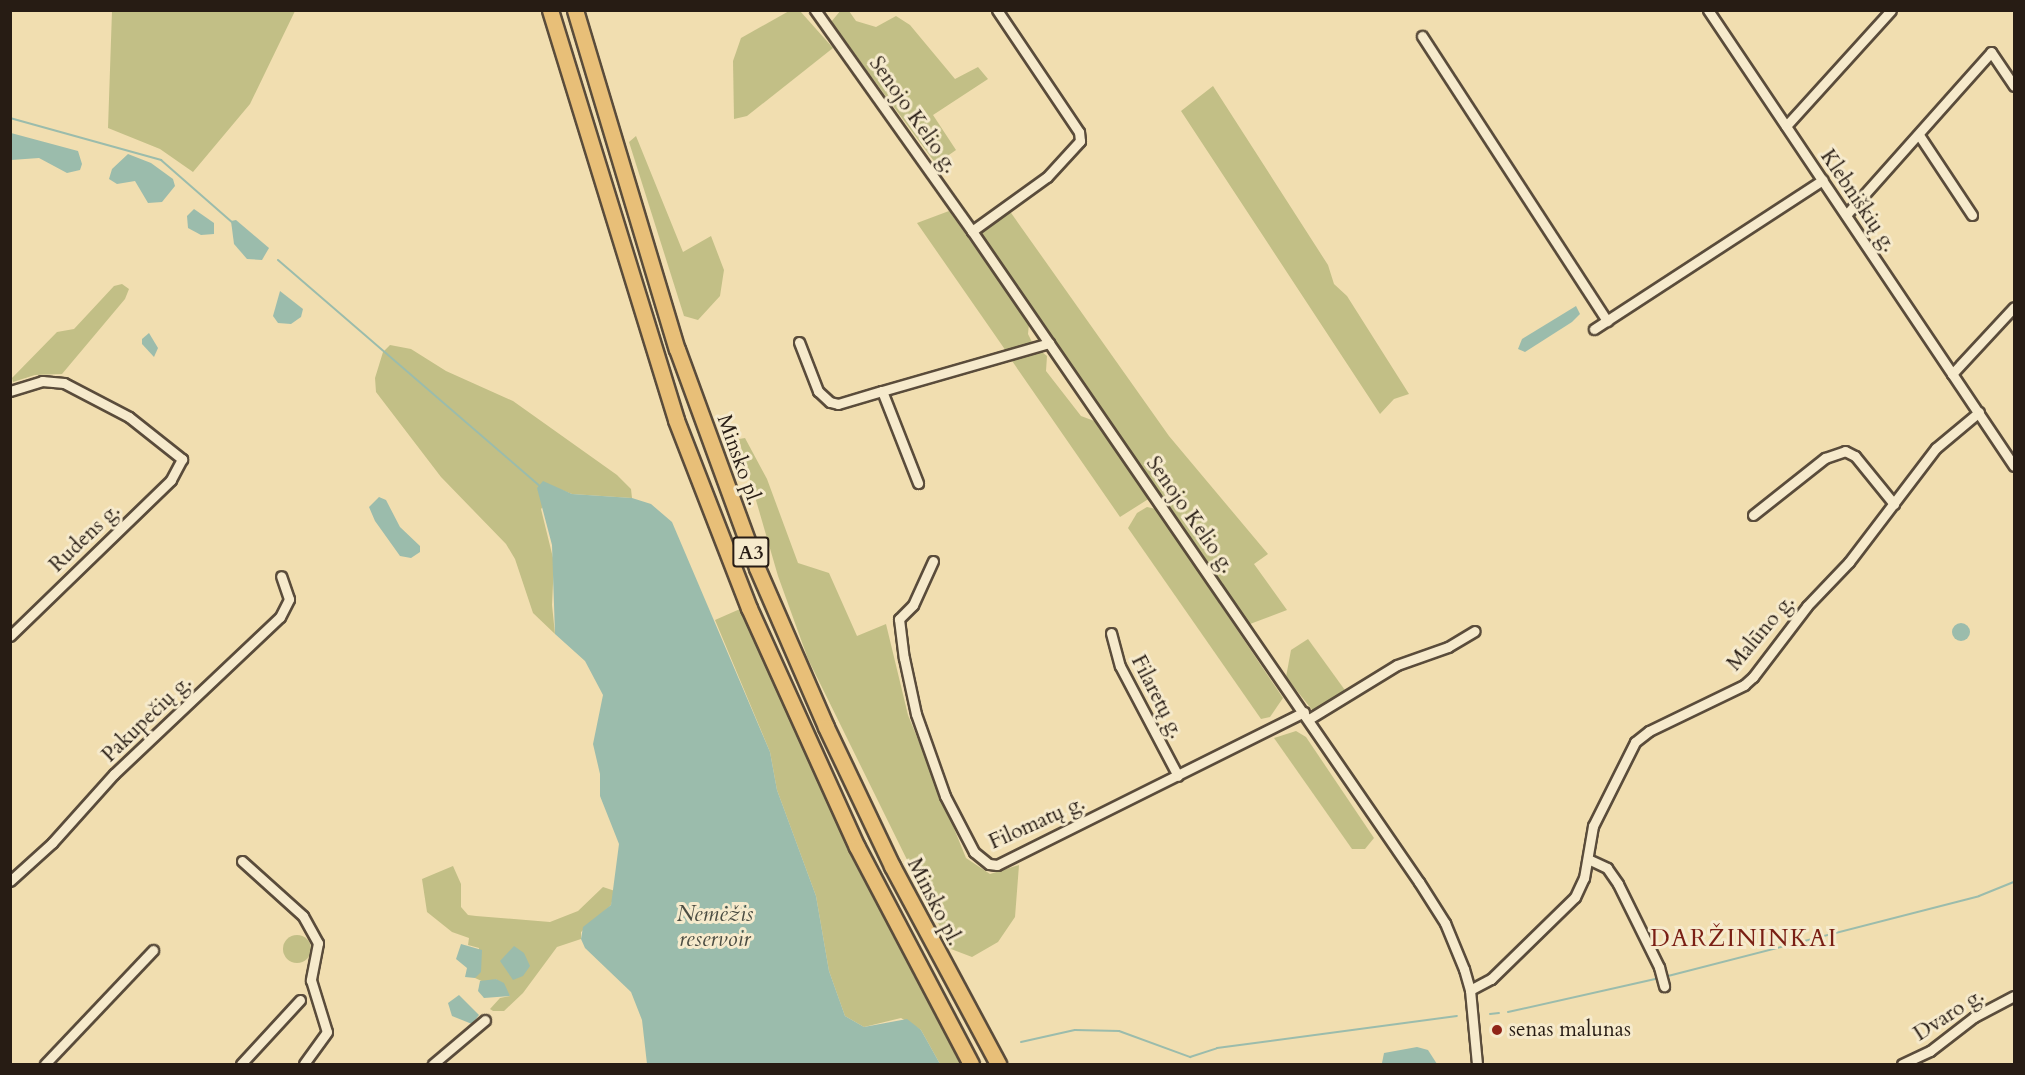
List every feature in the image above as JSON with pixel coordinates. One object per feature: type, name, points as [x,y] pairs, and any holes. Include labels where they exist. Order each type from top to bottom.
[{"type":"highway","name":"A3","points":[[550,10],[658,367],[748,608],[851,836],[971,1065]]},
{"type":"highway","name":"Minsko pl.","points":[[575,10],[677,350],[757,568],[826,727],[892,866],[998,1065]]},
{"type":"street","name":"Senojo Kelio g.","points":[[814,10],[972,231],[1306,716],[1445,923],[1470,990],[1477,1065]]},
{"type":"street","points":[[972,231],[1047,177],[1080,141],[1079,132],[996,10]]},
{"type":"street","name":"Klebniškių g.","points":[[1708,10],[1979,412]]},
{"type":"street","points":[[1786,126],[1892,10]]},
{"type":"street","points":[[1422,36],[1607,321]]},
{"type":"street","points":[[1846,215],[1991,52],[2014,86]]},
{"type":"street","points":[[1919,135],[1972,215]]},
{"type":"street","points":[[1594,329],[1823,180]]},
{"type":"street","points":[[1952,374],[2014,307]]},
{"type":"street","points":[[799,342],[818,391],[830,402],[838,404],[1049,343]]},
{"type":"street","name":"Rudens g.","points":[[10,391],[42,381],[64,383],[129,417],[182,459],[171,480],[10,636]]},
{"type":"street","points":[[882,390],[918,483]]},
{"type":"street","points":[[1979,412],[2014,466]]},
{"type":"street","name":"Malūno g.","points":[[1470,990],[1480,989],[1491,979],[1566,908],[1580,887],[1588,859],[1593,826],[1635,742],[1649,731],[1744,685],[1894,504],[1936,448],[1979,412]]},
{"type":"street","points":[[1753,515],[1825,458],[1845,451],[1855,456],[1894,504]]},
{"type":"street","name":"Filomatų g.","points":[[933,561],[913,605],[899,619],[904,658],[916,714],[945,796],[981,860],[997,865],[1306,716],[1397,665],[1448,647],[1475,631]]},
{"type":"street","name":"Pakupečių g.","points":[[10,881],[52,843],[114,774],[280,616],[289,599],[281,576]]},
{"type":"street","name":"Filaretų g.","points":[[1112,633],[1120,666],[1178,776]]},
{"type":"street","points":[[1588,859],[1602,864],[1618,884],[1646,937],[1664,986]]},
{"type":"street","points":[[241,1065],[300,1000],[311,980],[319,949],[312,928],[242,861]]},
{"type":"street","points":[[45,1065],[153,950]]},
{"type":"street","points":[[304,1065],[327,1032],[311,980]]},
{"type":"street","points":[[300,1000],[314,994]]},
{"type":"street","name":"Dvaro g.","points":[[1902,1065],[1930,1051],[1974,1017],[2014,996]]},
{"type":"street","points":[[433,1065],[485,1020]]},
{"type":"shaded area","points":[[112,10],[295,11],[250,104],[193,172],[160,149],[108,128]]},
{"type":"shaded area","points":[[841,10],[849,11],[856,21],[876,27],[896,16],[910,25],[955,79],[978,67],[988,79],[933,115],[956,150],[936,164],[831,22]]},
{"type":"shaded area","points":[[789,11],[800,11],[833,48],[747,116],[734,119],[733,61],[741,38]]},
{"type":"shaded area","points":[[1213,86],[1328,265],[1334,284],[1347,296],[1409,394],[1394,399],[1380,414],[1181,111]]},
{"type":"shaded area","points":[[636,136],[683,252],[711,236],[724,270],[720,296],[698,320],[684,316],[629,142]]},
{"type":"shaded area","points":[[1009,210],[1169,436],[1268,554],[1254,564],[1287,610],[1250,624],[979,235]]},
{"type":"shaded area","points":[[949,211],[1029,324],[1028,334],[1032,342],[1006,351],[917,223]]},
{"type":"shaded area","points":[[122,284],[129,289],[125,299],[62,374],[35,375],[13,382],[12,378],[57,332],[74,329],[114,286]]},
{"type":"shaded area","points":[[390,345],[411,349],[446,371],[513,401],[617,475],[631,489],[632,498],[572,494],[559,489],[541,509],[554,562],[552,605],[555,634],[533,613],[515,559],[506,544],[441,477],[376,392],[375,378],[383,352]]},
{"type":"shaded area","points":[[1038,349],[1047,356],[1046,371],[1081,416],[1097,422],[1150,498],[1120,517],[1010,358]]},
{"type":"shaded area","points":[[745,438],[767,479],[798,563],[829,573],[857,636],[886,624],[908,715],[966,858],[990,874],[1019,865],[1015,917],[998,942],[972,957],[951,949],[808,659],[778,576],[744,459],[739,439]]},
{"type":"shaded area","points":[[1147,507],[1156,509],[1283,698],[1270,717],[1261,719],[1128,528],[1137,513]]},
{"type":"shaded area","points":[[740,609],[856,865],[962,1064],[940,1064],[921,1030],[901,1018],[864,1027],[845,1016],[829,971],[816,896],[777,790],[770,752],[715,620]]},
{"type":"shaded area","points":[[1308,639],[1347,693],[1313,711],[1286,677],[1291,650]]},
{"type":"shaded area","points":[[1296,731],[1306,737],[1374,838],[1365,849],[1352,849],[1274,738]]},
{"type":"shaded area","points":[[453,866],[461,884],[461,907],[468,915],[550,922],[578,911],[603,887],[615,891],[611,905],[581,932],[581,939],[557,947],[523,993],[504,1011],[493,1011],[490,1009],[500,998],[510,996],[496,979],[486,983],[475,978],[479,948],[468,945],[469,938],[452,932],[427,912],[422,879]]},
{"type":"shaded area","points":[[297,935],[307,939],[311,949],[307,959],[297,963],[287,959],[283,949],[287,939]]},
{"type":"water","points":[[11,133],[78,151],[82,164],[80,170],[67,173],[39,158],[11,160]]},
{"type":"water","points":[[128,154],[151,163],[173,179],[175,186],[162,202],[148,203],[135,181],[117,184],[109,179],[112,169]]},
{"type":"water","points":[[194,209],[214,223],[214,234],[201,235],[188,228],[187,216]]},
{"type":"water","points":[[236,220],[269,248],[262,260],[247,259],[234,244],[231,221]]},
{"type":"water","points":[[280,291],[303,309],[301,317],[291,324],[278,323],[273,316]]},
{"type":"water","points":[[1576,306],[1580,314],[1572,322],[1525,352],[1518,349],[1522,339]]},
{"type":"water","points":[[149,333],[158,348],[154,357],[142,344],[142,339]]},
{"type":"water","name":"Nemėžis reservoir","points":[[543,481],[572,494],[632,498],[651,504],[672,522],[770,752],[777,790],[816,896],[829,971],[845,1016],[864,1027],[907,1019],[921,1030],[940,1064],[647,1064],[642,1020],[631,992],[585,948],[581,939],[583,927],[611,905],[619,844],[600,796],[600,774],[593,744],[603,695],[585,661],[555,634],[552,545],[537,488]]},
{"type":"water","points":[[379,497],[386,500],[400,527],[420,546],[420,552],[411,558],[400,556],[375,521],[369,507]]},
{"type":"water","points":[[1961,623],[1967,626],[1970,632],[1967,638],[1961,641],[1955,638],[1952,632],[1955,626]]},
{"type":"water","points":[[461,944],[482,950],[481,972],[475,978],[465,977],[467,968],[456,959]]},
{"type":"water","points":[[514,946],[524,953],[530,966],[523,976],[513,980],[500,961]]},
{"type":"water","points":[[496,979],[504,983],[510,996],[484,998],[478,991],[480,981]]},
{"type":"water","points":[[459,995],[479,1015],[472,1024],[452,1016],[448,1003]]},
{"type":"water","points":[[1417,1047],[1428,1050],[1437,1064],[1382,1063],[1384,1053]]},
{"type":"waterway","points":[[10,118],[161,160],[233,223]]},
{"type":"waterway","points":[[278,260],[539,485]]},
{"type":"waterway","points":[[1668,976],[1979,896],[2014,882]]},
{"type":"waterway","points":[[1508,1012],[1656,979]]},
{"type":"waterway","points":[[1490,1014],[1499,1013]]},
{"type":"waterway","points":[[1021,1042],[1075,1030],[1119,1031],[1190,1057],[1217,1048],[1457,1016]]},
{"type":"place","name":"senas malunas","points":[[1497,1030]]},
{"type":"district","name":"DARŽININKAI","points":[[1744,939]]}]
